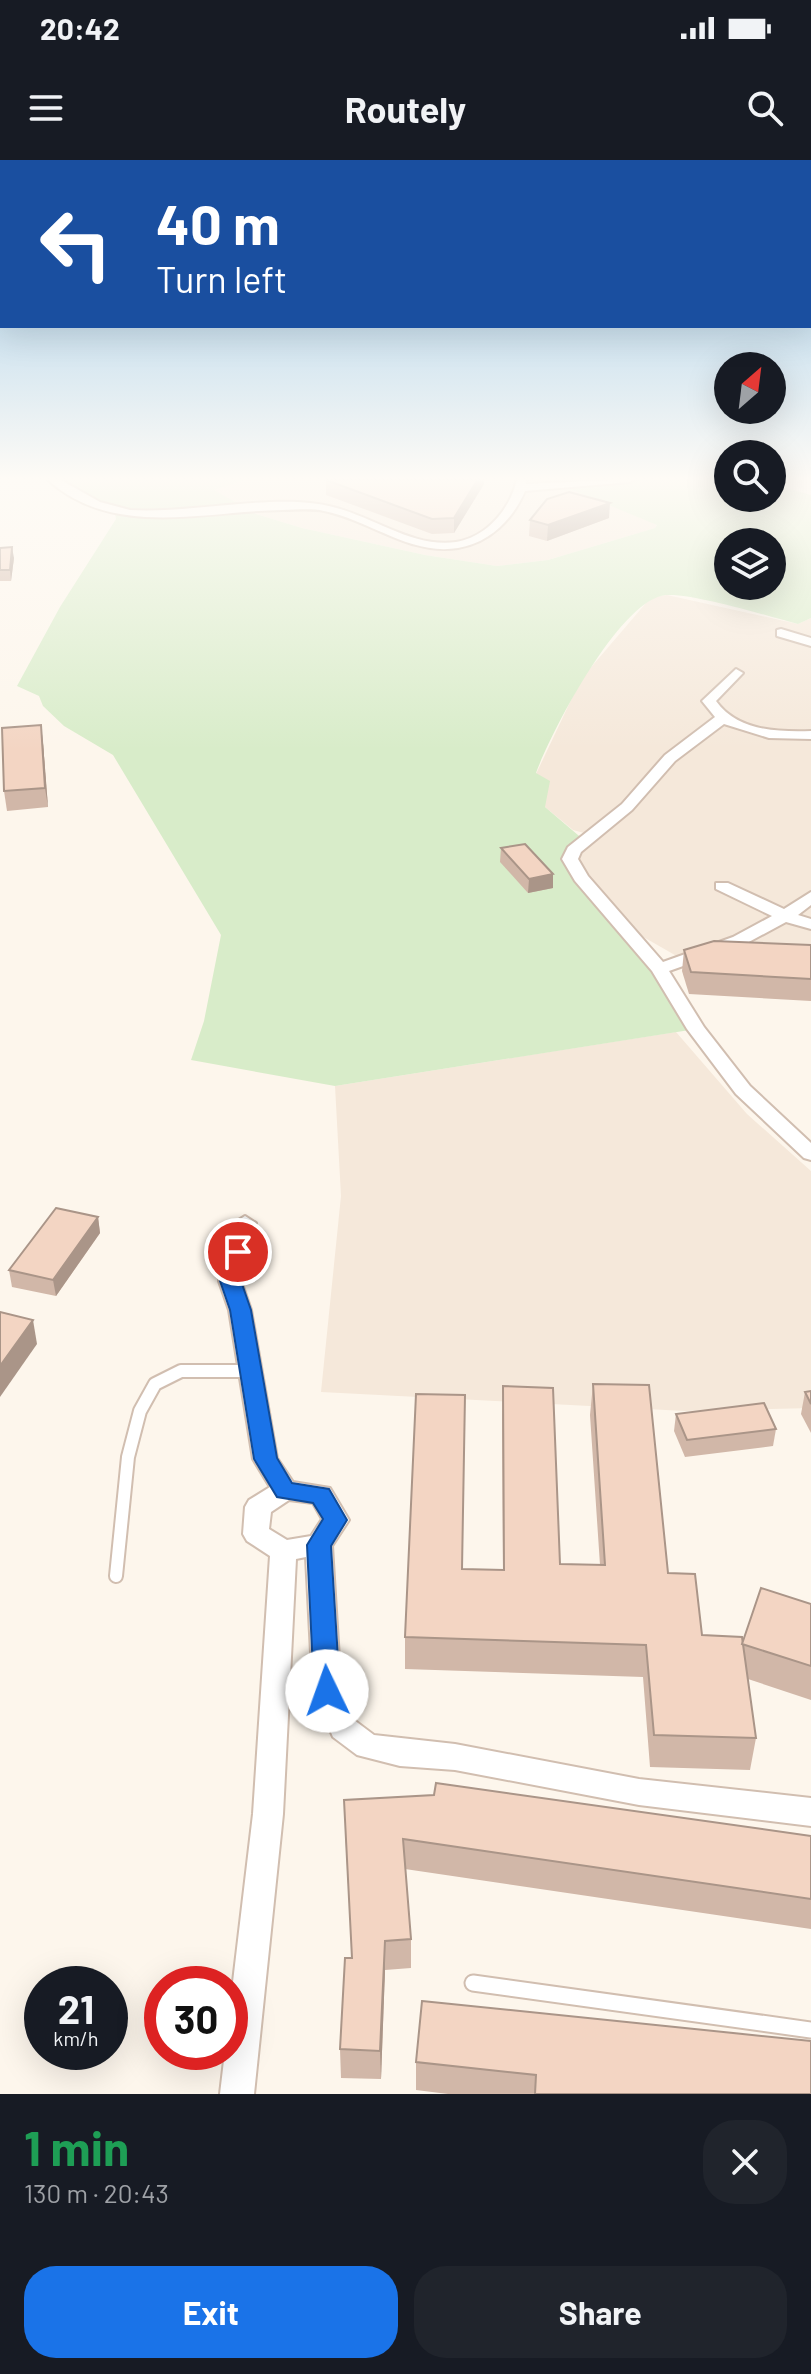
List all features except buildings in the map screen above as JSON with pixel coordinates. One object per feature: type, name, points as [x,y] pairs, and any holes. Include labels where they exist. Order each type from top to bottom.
[{"type":"street","points":[[781,633],[811,642]]},
{"type":"street","points":[[736,673],[709,701],[723,718],[770,734],[811,735]]},
{"type":"street","points":[[723,718],[670,758],[627,807],[571,854],[572,866],[659,969],[696,1029],[743,1090],[811,1154]]},
{"type":"street","points":[[722,886],[787,917],[811,924]]},
{"type":"street","points":[[659,969],[713,953],[787,917],[811,897]]},
{"type":"street","points":[[245,1223],[230,1281],[240,1310],[265,1459],[285,1490]]},
{"type":"street","points":[[319,1545],[283,1551],[256,1534],[258,1507],[285,1490],[321,1495],[336,1520],[319,1545],[327,1691],[343,1728],[367,1746],[400,1753],[455,1757],[639,1792],[811,1812]]},
{"type":"street","points":[[237,2094],[268,1814],[283,1551]]},
{"type":"lane","points":[[116,1576],[128,1457],[140,1411],[155,1384],[181,1371],[250,1371]]},
{"type":"lane","points":[[473,1983],[811,2030]]},
{"type":"shaded area","points":[[667,595],[798,624],[811,618],[811,969],[680,958],[640,935],[586,877],[579,862],[578,853],[595,836],[573,830],[545,807],[536,774],[581,679],[646,603],[654,597]]},
{"type":"shaded area","points":[[676,1032],[747,1114],[811,1171],[811,1408],[685,1411],[321,1392],[341,1196],[335,1086]]},
{"type":"green space","points":[[84,569],[714,569],[714,600],[786,600],[786,569],[811,569],[811,618],[798,624],[678,595],[666,595],[648,602],[628,619],[589,670],[556,728],[536,773],[550,781],[545,807],[585,841],[571,854],[696,1029],[335,1086],[191,1060],[204,1021],[221,935],[113,755],[64,726],[43,706],[39,696],[17,686]]},
{"type":"route","points":[[238,1252],[230,1281],[240,1310],[265,1459],[285,1490],[321,1495],[336,1520],[319,1545],[327,1691]]}]
